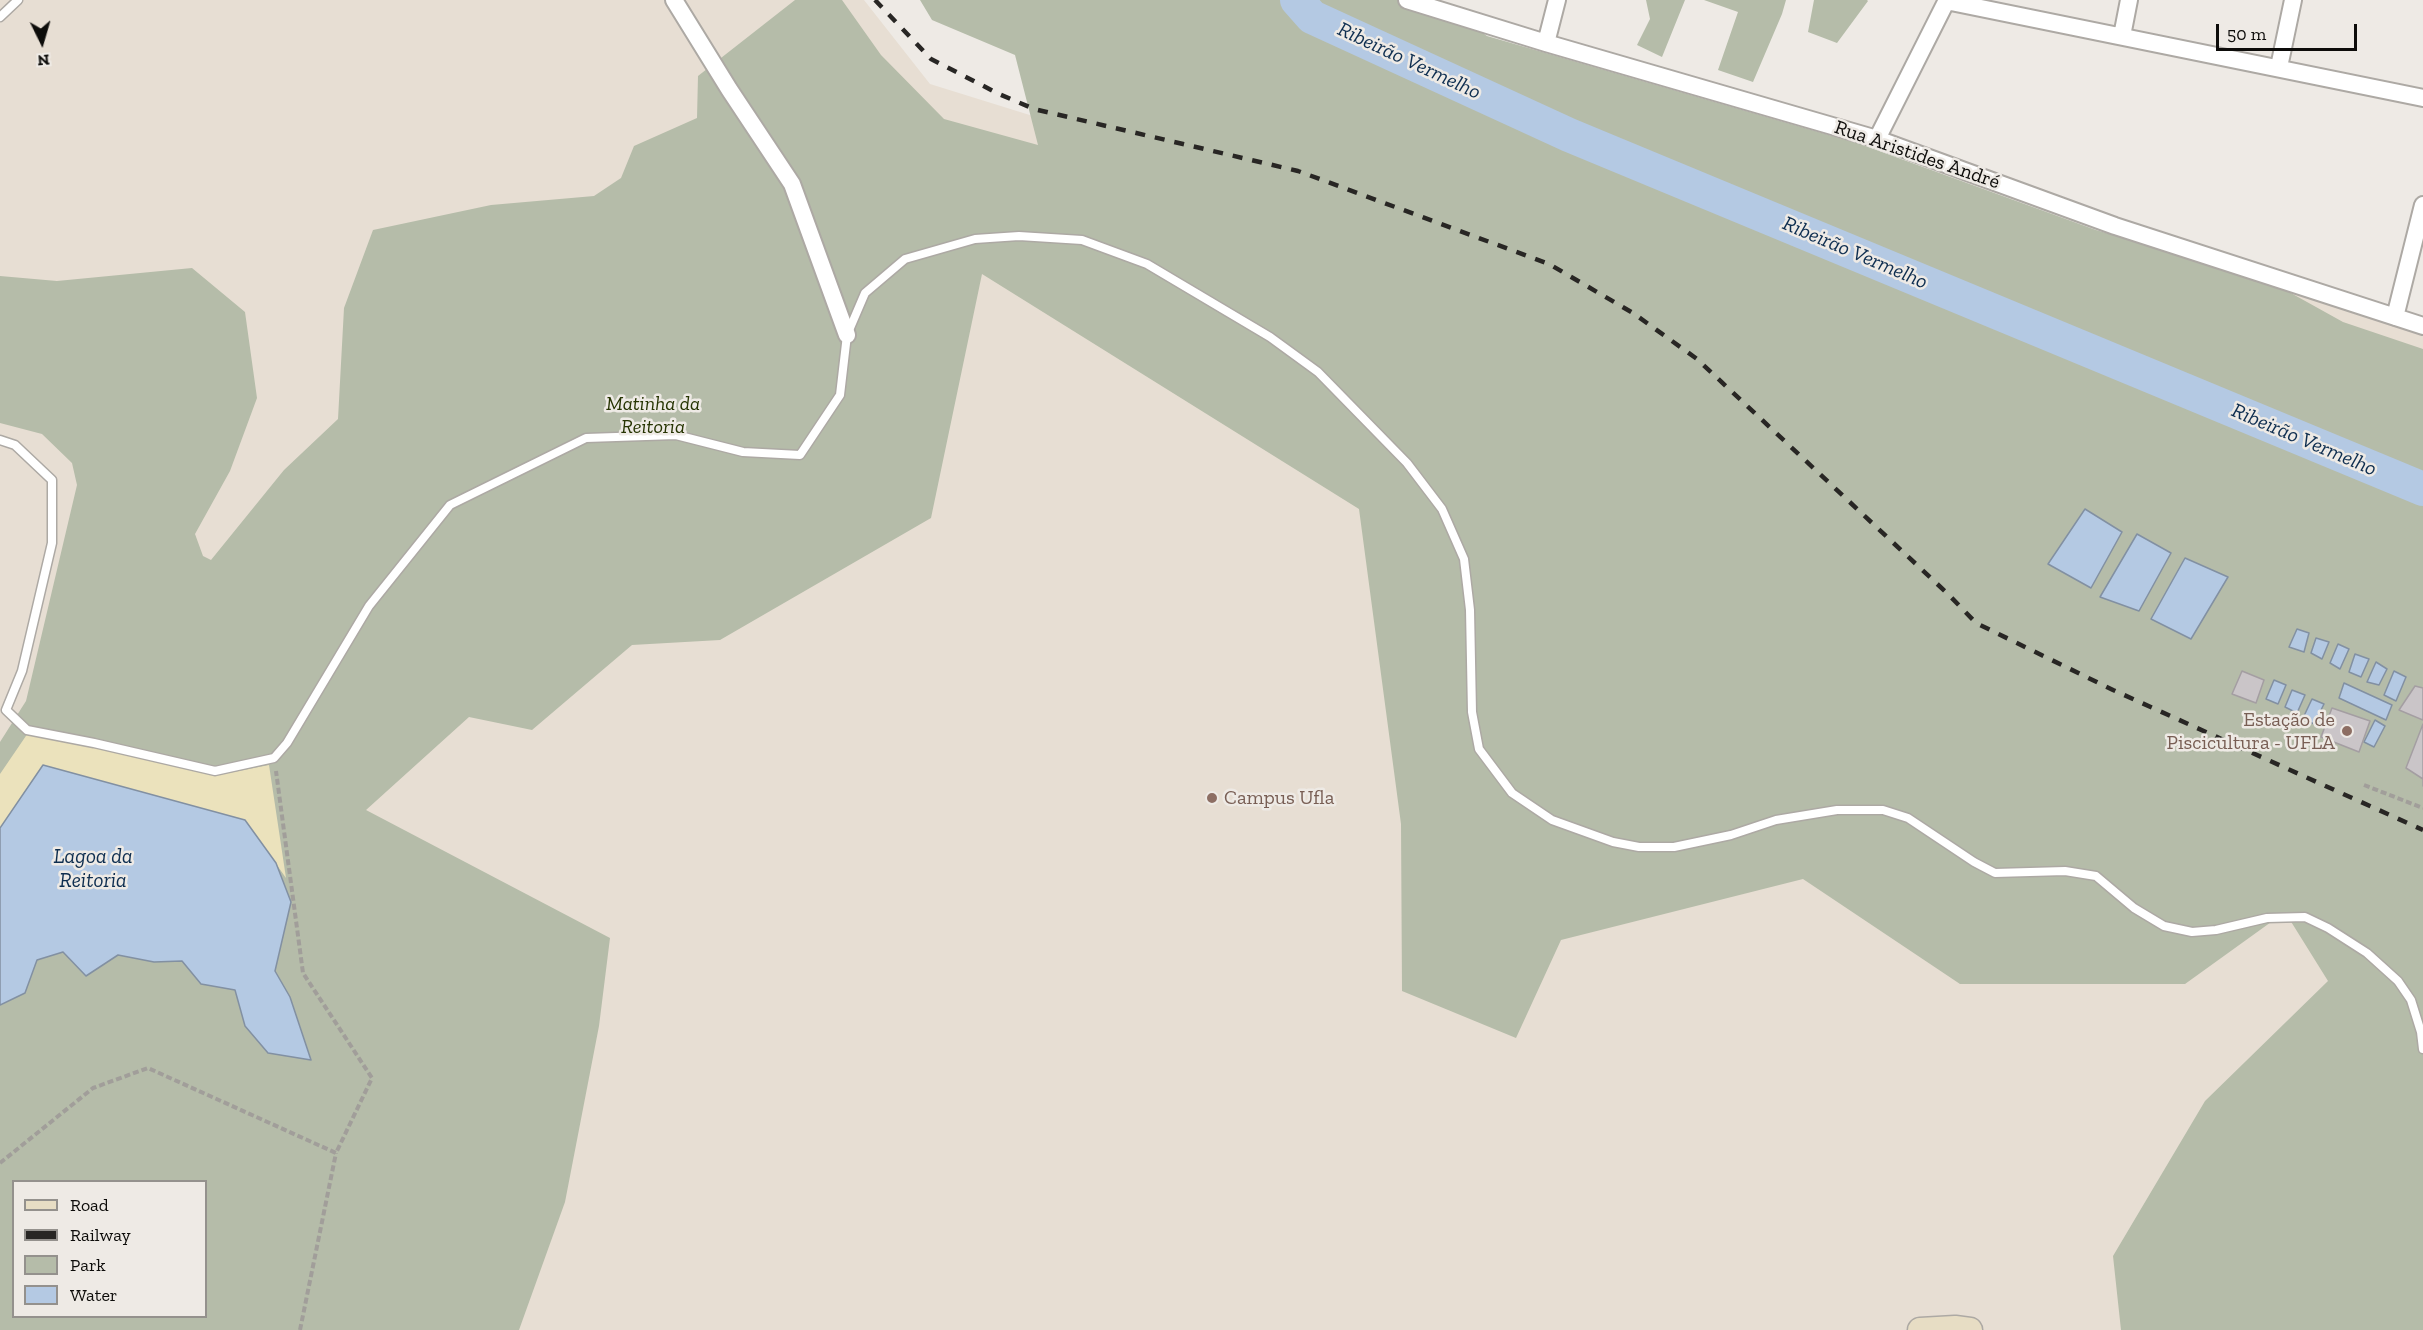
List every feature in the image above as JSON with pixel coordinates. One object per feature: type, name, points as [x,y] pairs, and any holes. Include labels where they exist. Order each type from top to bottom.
[{"type":"street","points":[[674,0],[792,184],[847,335]]},
{"type":"street","name":"Rua Aristides André","points":[[1407,0],[1546,43],[1877,139],[2115,226],[2423,326]]},
{"type":"street","points":[[1546,43],[1557,0]]},
{"type":"street","points":[[2122,36],[2128,0]]},
{"type":"street","points":[[2279,67],[2293,0]]},
{"type":"street","points":[[1877,139],[1946,1],[2423,98]]},
{"type":"street","points":[[2395,317],[2423,205]]},
{"type":"street","points":[[1920,1330],[1955,1328],[1970,1330]]},
{"type":"lane","points":[[0,17],[18,0]]},
{"type":"lane","points":[[0,440],[15,446],[52,480],[52,543],[22,670],[3,712],[27,730],[215,771],[274,758],[287,743],[369,606],[450,505],[586,438],[676,435],[743,452],[800,455],[840,395],[847,335],[865,293],[905,259],[975,239],[1019,236],[1082,240],[1147,264],[1270,337],[1318,372],[1407,463],[1442,509],[1464,559],[1470,610],[1472,712],[1479,749],[1512,793],[1552,820],[1613,842],[1640,847],[1674,847],[1731,835],[1786,818],[1837,810],[1883,810],[1908,818],[1995,873],[2065,871],[2096,876],[2134,908],[2164,926],[2192,932],[2216,930],[2267,918],[2304,917],[2328,928],[2367,953],[2398,981],[2411,1000],[2421,1032],[2423,1049]]},
{"type":"path","points":[[274,758],[303,973],[372,1078],[336,1153],[300,1330]]},
{"type":"path","points":[[2364,785],[2423,808]]},
{"type":"path","points":[[0,1163],[93,1088],[148,1068],[336,1153]]},
{"type":"shaded area","name":"Campus Ufla","points":[[0,0],[864,0],[930,84],[1541,274],[2172,253],[2423,333],[2423,1330],[0,1330]]},
{"type":"green space","name":"Matinha da Reitoria","points":[[795,0],[842,0],[881,55],[944,119],[1038,145],[1015,55],[932,20],[920,0],[1437,0],[1487,36],[1860,144],[2096,230],[2271,282],[2343,322],[2423,349],[2423,1330],[2121,1330],[2113,1256],[2205,1101],[2328,981],[2285,912],[2185,984],[1960,984],[1803,879],[1561,940],[1516,1038],[1402,991],[1401,824],[1359,509],[982,274],[931,518],[720,640],[632,645],[532,730],[469,717],[366,810],[610,938],[599,1026],[565,1202],[519,1330],[0,1330],[0,742],[26,701],[77,485],[72,463],[42,434],[0,423],[0,276],[57,281],[192,268],[245,312],[257,398],[230,471],[195,534],[203,556],[211,560],[284,470],[338,419],[344,308],[373,230],[491,205],[594,196],[621,178],[634,146],[697,118],[698,76]]},
{"type":"green space","points":[[1646,0],[1685,0],[1662,57],[1637,45],[1650,19]]},
{"type":"green space","points":[[1704,0],[1786,0],[1753,82],[1718,70],[1738,12]]},
{"type":"green space","points":[[1814,0],[1868,1],[1837,43],[1808,32]]},
{"type":"sand","points":[[30,730],[218,775],[269,765],[286,878],[245,820],[0,829],[0,774]]},
{"type":"water","points":[[2085,509],[2122,532],[2091,588],[2048,564]]},
{"type":"water","points":[[2137,534],[2171,553],[2139,611],[2100,597]]},
{"type":"water","points":[[2185,558],[2228,577],[2191,639],[2151,619]]},
{"type":"water","points":[[2297,629],[2309,633],[2304,652],[2289,647]]},
{"type":"water","points":[[2316,638],[2329,642],[2322,659],[2311,653]]},
{"type":"water","points":[[2338,644],[2349,649],[2340,669],[2330,663]]},
{"type":"water","points":[[2355,654],[2369,659],[2361,677],[2349,672]]},
{"type":"water","points":[[2376,662],[2387,669],[2379,685],[2367,682]]},
{"type":"water","points":[[2394,671],[2406,677],[2396,701],[2384,695]]},
{"type":"water","points":[[2274,680],[2286,685],[2278,704],[2266,699]]},
{"type":"water","points":[[2344,683],[2392,705],[2386,720],[2339,698]]},
{"type":"water","points":[[2292,690],[2305,695],[2297,713],[2285,707]]},
{"type":"water","points":[[2312,699],[2324,704],[2314,724],[2303,718]]},
{"type":"water","points":[[2375,720],[2385,726],[2374,747],[2364,742]]},
{"type":"water","name":"Lagoa da Reitoria","points":[[43,765],[245,820],[276,863],[291,902],[275,971],[290,997],[311,1060],[268,1053],[245,1026],[235,990],[201,984],[182,961],[154,962],[118,955],[86,976],[63,952],[37,960],[25,993],[0,1005],[0,828]]},
{"type":"building","points":[[2242,671],[2264,680],[2256,703],[2232,694]]},
{"type":"building","points":[[2415,686],[2423,688],[2423,720],[2399,710]]},
{"type":"building","points":[[2332,708],[2370,721],[2359,752],[2321,737]]},
{"type":"building","points":[[2423,724],[2423,779],[2406,768]]},
{"type":"waterway","name":"Ribeirão Vermelho","points":[[1297,0],[1312,17],[1569,135],[2423,489]]},
{"type":"railway","points":[[875,0],[931,59],[1034,109],[1298,171],[1549,264],[1633,313],[1697,359],[1976,623],[2113,690],[2423,830]]},
{"type":"place","name":"Estação de Piscicultura - UFLA","points":[[2347,731]]},
{"type":"place","name":"Campus Ufla","points":[[1212,798]]}]
